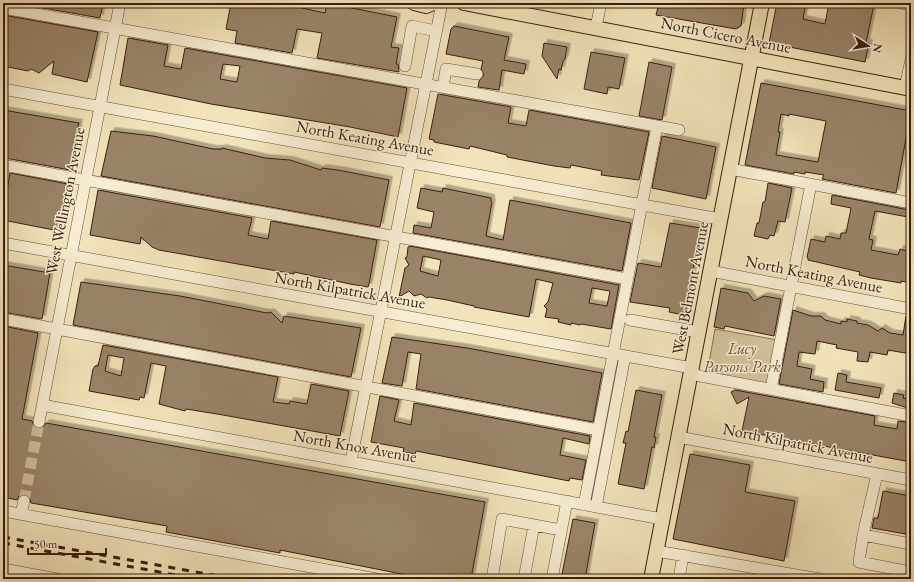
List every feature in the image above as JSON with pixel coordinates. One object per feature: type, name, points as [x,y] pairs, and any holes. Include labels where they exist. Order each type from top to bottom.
[{"type":"main road","points":[[414,3],[426,6],[433,3]]},
{"type":"main road","name":"North Cicero Avenue","points":[[464,3],[596,27],[908,88]]},
{"type":"main road","name":"West Belmont Avenue","points":[[651,579],[762,3]]},
{"type":"street","name":"West Wellington Avenue","points":[[39,422],[120,3]]},
{"type":"street","points":[[351,461],[442,3]]},
{"type":"street","points":[[596,27],[601,3]]},
{"type":"street","points":[[901,3],[911,5]]},
{"type":"street","points":[[3,8],[680,130]]},
{"type":"street","points":[[405,66],[412,26],[436,31]]},
{"type":"street","points":[[908,88],[911,59]]},
{"type":"street","points":[[443,87],[446,69],[477,74]]},
{"type":"street","name":"North Keating Avenue","points":[[3,88],[720,219]]},
{"type":"street","points":[[584,505],[657,126]]},
{"type":"street","points":[[3,165],[627,279]]},
{"type":"street","points":[[730,169],[911,203]]},
{"type":"street","points":[[771,390],[811,184]]},
{"type":"street","name":"North Kilpatrick Avenue","points":[[3,243],[625,356],[771,390],[911,416]]},
{"type":"street","name":"North Keating Avenue","points":[[710,271],[911,309]]},
{"type":"street","points":[[3,319],[598,430]]},
{"type":"street","points":[[630,320],[699,332]]},
{"type":"street","points":[[596,507],[625,356]]},
{"type":"street","name":"North Knox Avenue","points":[[42,405],[662,519]]},
{"type":"street","name":"North Kilpatrick Avenue","points":[[678,437],[911,480]]},
{"type":"street","points":[[877,474],[858,562],[911,572]]},
{"type":"street","points":[[21,514],[24,501]]},
{"type":"street","points":[[552,579],[566,502]]},
{"type":"street","points":[[3,511],[377,579]]},
{"type":"street","points":[[492,579],[502,519],[561,530]]},
{"type":"street","points":[[524,579],[534,525]]},
{"type":"street","points":[[863,535],[911,544]]},
{"type":"street","points":[[656,551],[820,579]]},
{"type":"street","points":[[679,579],[683,555]]},
{"type":"street","points":[[7,573],[57,579]]},
{"type":"green space","name":"Lucy Parsons Park","points":[[715,329],[778,340],[770,386],[707,374]]},
{"type":"building","points":[[15,3],[103,3],[100,18]]},
{"type":"building","points":[[231,3],[303,3],[302,8],[325,13],[327,3],[397,17],[391,47],[399,48],[396,64],[398,64],[399,72],[317,58],[322,33],[297,29],[292,53],[235,43],[237,31],[226,29]]},
{"type":"building","points":[[659,3],[744,3],[741,26],[736,29],[656,15]]},
{"type":"building","points":[[777,3],[806,3],[803,19],[825,24],[829,3],[874,4],[866,43],[869,43],[865,62],[769,43]]},
{"type":"building","points":[[3,15],[98,32],[87,82],[52,74],[54,61],[39,73],[31,69],[28,71],[3,66]]},
{"type":"building","points":[[454,26],[509,37],[504,60],[526,64],[524,74],[502,70],[499,90],[478,87],[479,81],[484,75],[481,69],[483,61],[446,54],[451,29]]},
{"type":"building","points":[[128,38],[168,45],[164,66],[181,69],[185,48],[407,88],[398,137],[350,127],[211,104],[120,85]],"holes":[[[223,64],[240,66],[237,82],[220,79]]]},
{"type":"building","points":[[544,43],[567,47],[565,59],[561,70],[559,69],[557,79],[542,56]]},
{"type":"building","points":[[591,52],[625,58],[619,89],[608,87],[607,94],[584,89]]},
{"type":"building","points":[[649,62],[672,67],[662,120],[639,116]]},
{"type":"building","points":[[761,83],[911,111],[896,193],[822,179],[824,175],[805,172],[805,174],[794,172],[794,174],[745,165]],"holes":[[[781,114],[789,116],[789,114],[826,121],[818,162],[776,155]]]},
{"type":"building","points":[[438,94],[511,107],[508,123],[526,126],[529,110],[649,132],[639,180],[601,175],[602,171],[571,165],[570,168],[554,166],[507,157],[507,155],[470,146],[469,149],[434,142],[434,140],[429,139]]},
{"type":"building","points":[[3,110],[79,123],[70,170],[5,158],[8,143],[5,143],[6,139],[3,138]]},
{"type":"building","points":[[111,131],[153,136],[213,149],[222,148],[265,158],[290,160],[321,170],[322,168],[338,170],[389,180],[380,227],[101,176]]},
{"type":"building","points":[[662,136],[716,147],[706,199],[652,188]]},
{"type":"building","points":[[10,173],[68,184],[59,231],[3,220],[3,189],[7,190]]},
{"type":"building","points":[[768,183],[792,188],[785,222],[778,221],[774,236],[770,235],[768,239],[754,236],[757,223],[759,223],[763,202],[765,202]]},
{"type":"building","points":[[421,188],[442,192],[443,188],[491,198],[492,202],[486,236],[503,240],[510,200],[631,223],[622,271],[413,233],[414,225],[431,228],[434,212],[417,208]]},
{"type":"building","points":[[98,190],[252,218],[248,235],[268,239],[271,221],[377,240],[368,287],[294,272],[294,274],[159,250],[152,247],[141,237],[140,244],[90,235]]},
{"type":"building","points":[[832,195],[909,210],[908,217],[875,211],[869,239],[873,240],[871,250],[898,255],[900,249],[911,252],[911,283],[901,281],[901,283],[871,278],[859,275],[860,272],[808,260],[807,257],[811,239],[825,242],[826,236],[840,239],[841,233],[846,233],[851,208],[831,204]]},
{"type":"building","points":[[670,223],[701,228],[684,315],[669,312],[670,308],[630,302],[638,263],[661,267]]},
{"type":"building","points":[[410,246],[619,285],[611,329],[571,323],[571,325],[558,322],[559,319],[545,317],[547,309],[544,306],[548,302],[553,283],[536,279],[529,317],[474,307],[447,300],[427,298],[421,294],[414,296],[409,291],[399,297],[405,268],[409,265],[405,258],[407,257],[408,247]],"holes":[[[423,256],[441,260],[438,276],[420,271]],[[592,288],[610,291],[607,306],[589,303]]]},
{"type":"building","points":[[3,265],[50,273],[42,319],[3,312]]},
{"type":"building","points":[[81,282],[180,296],[267,313],[271,312],[282,323],[284,316],[361,328],[351,377],[73,325]]},
{"type":"building","points":[[721,288],[748,293],[754,301],[764,296],[781,299],[774,336],[725,326],[724,329],[714,327]]},
{"type":"building","points":[[793,310],[811,316],[821,316],[825,320],[841,324],[841,321],[847,322],[847,319],[857,321],[857,323],[868,325],[878,331],[882,328],[890,333],[903,335],[906,316],[911,317],[911,354],[888,350],[887,355],[870,352],[868,362],[857,361],[858,352],[836,348],[837,345],[817,341],[815,354],[799,352],[797,366],[812,369],[810,379],[824,382],[823,392],[779,384]]},
{"type":"building","points":[[3,326],[38,333],[22,419],[32,421],[35,428],[42,428],[46,423],[485,502],[471,579],[427,579],[280,550],[280,553],[166,532],[167,526],[31,503],[29,496],[25,494],[19,496],[17,500],[3,497]]},
{"type":"building","points":[[392,337],[467,348],[602,373],[593,422],[416,389],[421,354],[408,352],[402,386],[382,383]]},
{"type":"building","points":[[103,345],[278,377],[273,402],[289,404],[290,401],[307,404],[311,384],[349,391],[340,436],[186,409],[185,411],[159,404],[166,366],[151,363],[144,398],[140,397],[139,400],[89,391],[93,369],[95,366],[98,366]],"holes":[[[108,355],[124,358],[121,376],[105,371]]]},
{"type":"building","points":[[838,373],[847,375],[846,382],[881,388],[879,398],[835,390]]},
{"type":"building","points":[[636,390],[662,395],[654,437],[656,437],[654,448],[652,447],[644,489],[618,484],[626,443],[623,443],[626,431],[628,432]]},
{"type":"building","points":[[735,390],[875,416],[874,425],[897,429],[898,421],[911,423],[911,462],[742,431],[749,397],[737,404],[731,392]]},
{"type":"building","points":[[894,393],[904,395],[903,398],[911,400],[911,409],[892,403]]},
{"type":"building","points":[[380,396],[399,400],[394,421],[411,425],[414,403],[590,436],[589,444],[563,438],[560,455],[586,460],[582,480],[570,478],[569,481],[416,451],[415,454],[403,452],[404,448],[371,442]]},
{"type":"building","points":[[690,454],[750,465],[745,492],[795,501],[784,561],[673,539]]},
{"type":"building","points":[[883,491],[911,496],[911,535],[872,528],[874,518],[878,518]]},
{"type":"building","points":[[573,519],[595,523],[585,579],[561,579]]},
{"type":"tunnel","points":[[24,501],[39,422]]},
{"type":"railway","points":[[3,537],[234,579]]},
{"type":"railway","points":[[3,543],[197,579]]}]
